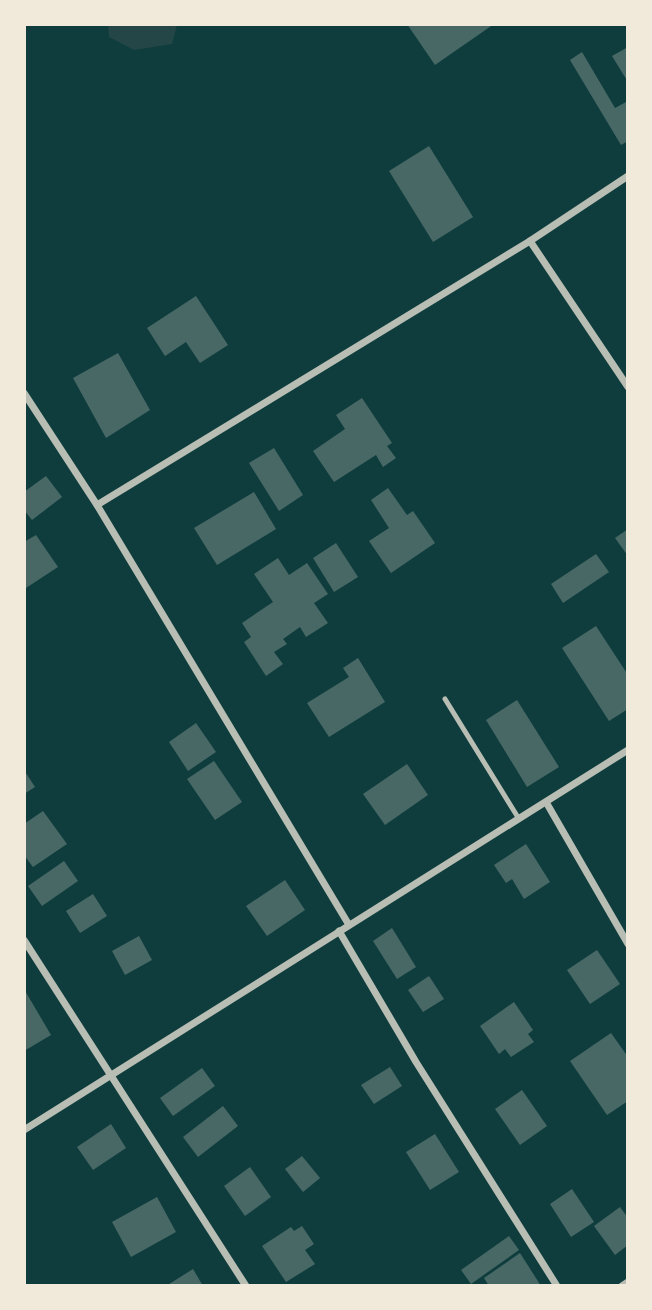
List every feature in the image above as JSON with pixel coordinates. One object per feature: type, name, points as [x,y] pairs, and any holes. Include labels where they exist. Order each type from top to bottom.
[{"type":"street","points":[[96,505],[530,241],[628,176]]},
{"type":"street","points":[[530,241],[628,387]]},
{"type":"street","points":[[24,393],[96,505],[349,925]]},
{"type":"street","points":[[24,1130],[628,750]]},
{"type":"street","points":[[546,802],[628,944]]},
{"type":"street","points":[[339,931],[416,1062],[557,1286]]},
{"type":"street","points":[[24,940],[246,1286]]},
{"type":"street","points":[[622,1286],[628,1282]]},
{"type":"lane","points":[[445,699],[519,819]]},
{"type":"shaded area","points":[[108,24],[177,25],[172,44],[134,50],[109,37]]},
{"type":"building","points":[[407,24],[494,24],[435,65]]},
{"type":"building","points":[[628,47],[628,82],[612,56]]},
{"type":"building","points":[[582,52],[615,108],[628,101],[628,141],[621,145],[570,60]]},
{"type":"building","points":[[429,146],[473,217],[433,242],[389,171]]},
{"type":"building","points":[[196,296],[228,345],[200,363],[186,342],[165,356],[147,328]]},
{"type":"building","points":[[118,353],[150,410],[106,438],[73,378]]},
{"type":"building","points":[[362,398],[392,443],[387,446],[396,458],[383,467],[376,455],[334,482],[313,451],[345,429],[336,415]]},
{"type":"building","points":[[274,448],[303,495],[279,511],[249,463]]},
{"type":"building","points":[[46,476],[62,497],[32,520],[24,510],[24,492]]},
{"type":"building","points":[[388,488],[407,515],[413,511],[435,543],[391,573],[369,541],[389,528],[371,500]]},
{"type":"building","points":[[254,492],[276,529],[217,565],[194,528]]},
{"type":"building","points":[[628,529],[628,556],[615,538]]},
{"type":"building","points":[[36,535],[58,567],[26,588],[24,542]]},
{"type":"building","points":[[336,543],[358,577],[334,592],[313,558]]},
{"type":"building","points":[[596,554],[609,572],[563,603],[551,584]]},
{"type":"building","points":[[278,558],[289,575],[307,563],[328,594],[314,603],[328,623],[306,637],[300,627],[283,639],[287,644],[274,652],[283,664],[266,676],[244,642],[251,637],[242,623],[273,602],[254,574]]},
{"type":"building","points":[[596,626],[628,675],[628,709],[609,721],[562,648]]},
{"type":"building","points":[[358,658],[385,702],[329,737],[307,703],[349,677],[343,668]]},
{"type":"building","points":[[517,700],[559,767],[527,787],[486,720]]},
{"type":"building","points":[[196,723],[216,752],[188,771],[169,742]]},
{"type":"building","points":[[214,761],[242,802],[215,820],[187,779]]},
{"type":"building","points":[[407,764],[428,795],[385,825],[363,794]]},
{"type":"building","points":[[24,770],[35,787],[24,794]]},
{"type":"building","points":[[43,811],[67,844],[33,867],[24,855],[24,824]]},
{"type":"building","points":[[526,844],[550,882],[524,899],[512,879],[506,883],[494,865]]},
{"type":"building","points":[[64,861],[78,881],[42,906],[28,886]]},
{"type":"building","points":[[285,880],[305,910],[267,936],[246,906]]},
{"type":"building","points":[[93,894],[107,916],[80,933],[66,911]]},
{"type":"building","points":[[392,928],[416,967],[397,979],[373,941]]},
{"type":"building","points":[[139,936],[152,960],[125,975],[112,951]]},
{"type":"building","points":[[597,950],[620,984],[590,1004],[567,970]]},
{"type":"building","points":[[429,976],[444,999],[423,1012],[408,990]]},
{"type":"building","points":[[24,989],[51,1035],[24,1051]]},
{"type":"building","points":[[514,1002],[533,1030],[528,1034],[534,1042],[511,1057],[505,1049],[499,1054],[480,1026]]},
{"type":"building","points":[[611,1033],[628,1057],[628,1101],[607,1115],[570,1061]]},
{"type":"building","points":[[390,1067],[402,1086],[374,1104],[361,1085]]},
{"type":"building","points":[[202,1068],[215,1086],[173,1116],[160,1098]]},
{"type":"building","points":[[522,1090],[547,1126],[520,1145],[495,1109]]},
{"type":"building","points":[[223,1106],[238,1126],[198,1157],[183,1137]]},
{"type":"building","points":[[111,1124],[126,1148],[93,1170],[77,1147]]},
{"type":"building","points":[[435,1134],[459,1172],[430,1190],[406,1152]]},
{"type":"building","points":[[302,1156],[320,1178],[303,1192],[285,1169]]},
{"type":"building","points":[[250,1167],[271,1197],[245,1216],[224,1186]]},
{"type":"building","points":[[572,1189],[594,1222],[571,1237],[550,1204]]},
{"type":"building","points":[[157,1197],[176,1232],[131,1257],[112,1222]]},
{"type":"building","points":[[620,1207],[628,1218],[628,1245],[615,1255],[594,1226]]},
{"type":"building","points":[[302,1226],[314,1244],[305,1250],[315,1264],[286,1282],[262,1246],[291,1227],[294,1231]]},
{"type":"building","points":[[509,1236],[519,1250],[471,1284],[461,1270]]},
{"type":"building","points":[[520,1253],[541,1286],[489,1286],[484,1278]]},
{"type":"building","points":[[193,1269],[203,1286],[166,1286]]}]
